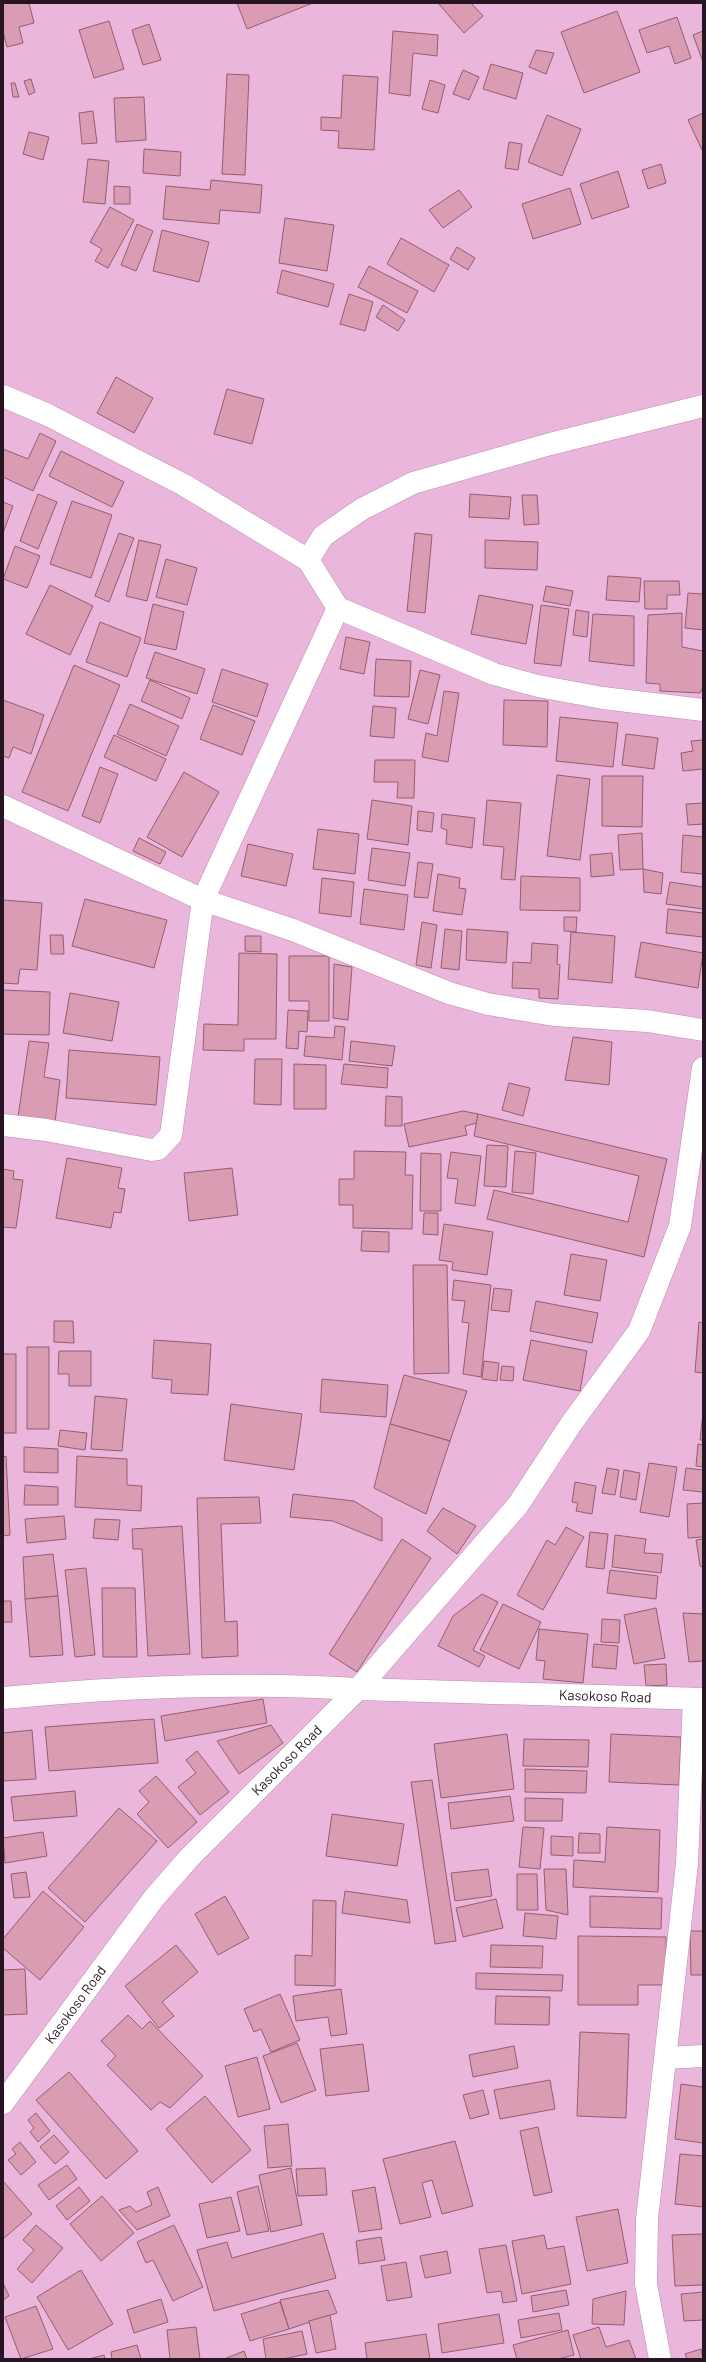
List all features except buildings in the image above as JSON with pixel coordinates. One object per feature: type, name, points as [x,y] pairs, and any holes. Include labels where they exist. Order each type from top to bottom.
[{"type":"street","points":[[3,396],[48,415],[184,485],[308,560],[338,608],[494,674],[538,686],[603,698],[703,710]]},
{"type":"street","points":[[308,560],[322,536],[362,510],[413,483],[550,444],[703,406]]},
{"type":"street","points":[[3,1125],[46,1130],[152,1150],[158,1149],[171,1135],[203,900],[338,608]]},
{"type":"street","points":[[3,806],[203,900],[292,930],[449,993],[488,1004],[554,1015],[647,1021],[703,1030]]},
{"type":"street","points":[[3,1698],[182,1688],[305,1686],[358,1689],[518,1504],[571,1424],[639,1331],[680,1226],[703,1068]]},
{"type":"street","name":"Kasokoso Road","points":[[3,2103],[154,1898],[190,1858],[358,1689],[698,1699]]},
{"type":"street","points":[[660,2359],[646,2284],[647,2219],[687,1864],[698,1699]]},
{"type":"street","points":[[666,2058],[703,2056]]}]
